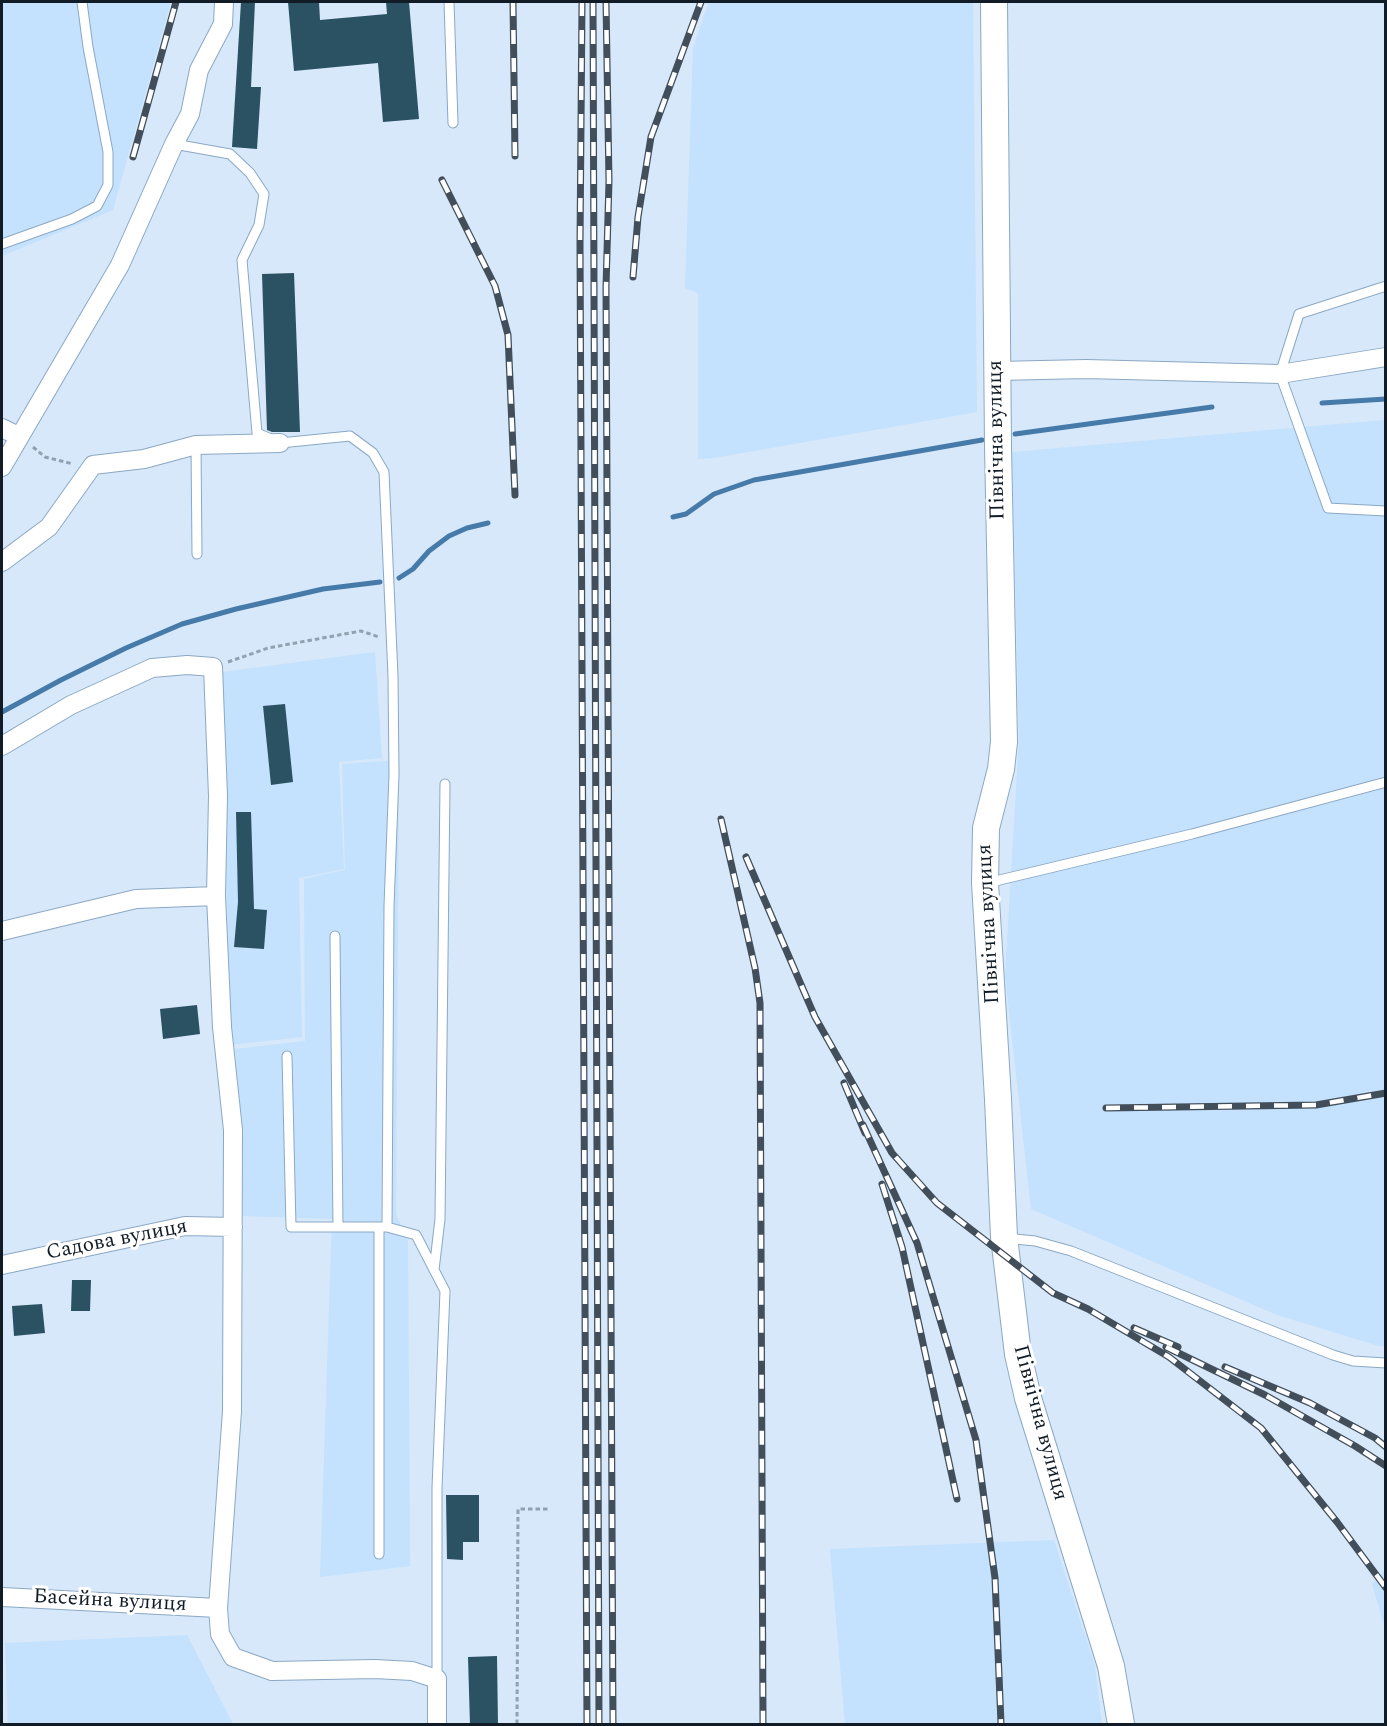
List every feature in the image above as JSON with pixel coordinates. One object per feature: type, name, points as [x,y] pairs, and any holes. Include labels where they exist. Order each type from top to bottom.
[{"type":"street","points":[[2,467],[10,432],[120,265],[174,144],[190,114],[199,70],[223,24],[224,2]]},
{"type":"street","name":"Північна вулиця","points":[[994,2],[997,371],[1004,742],[1001,769],[986,828],[985,883],[1004,1238],[1018,1354],[1028,1398],[1111,1666],[1121,1725]]},
{"type":"street","points":[[997,371],[1086,369],[1280,374],[1386,357]]},
{"type":"street","points":[[2,562],[48,527],[93,465],[144,459],[196,445],[280,443]]},
{"type":"street","points":[[2,746],[71,705],[152,668],[187,665],[213,667],[218,796],[216,896],[222,1027],[233,1130],[232,1411],[218,1608],[220,1634],[233,1657],[272,1671],[375,1669],[412,1671],[436,1679],[437,1725]]},
{"type":"street","points":[[2,931],[136,899],[216,896]]},
{"type":"street","name":"Садова вулиця","points":[[2,1265],[185,1226],[233,1227]]},
{"type":"street","name":"Басейна вулиця","points":[[2,1597],[218,1608]]},
{"type":"lane","points":[[2,244],[72,219],[97,206],[108,185],[108,152],[81,2]]},
{"type":"lane","points":[[449,2],[453,123]]},
{"type":"lane","points":[[174,144],[230,154],[249,173],[264,194],[259,225],[242,261],[257,433],[280,443],[350,436],[373,453],[384,472],[392,642],[394,775],[389,906],[379,1554]]},
{"type":"lane","points":[[1386,286],[1299,314],[1280,374],[1328,508],[1386,511]]},
{"type":"lane","points":[[196,445],[197,554]]},
{"type":"lane","points":[[985,883],[1192,834],[1386,782]]},
{"type":"lane","points":[[434,1270],[440,1219],[445,784]]},
{"type":"lane","points":[[335,936],[338,1227]]},
{"type":"lane","points":[[287,1056],[291,1227],[383,1227],[416,1235],[445,1291],[437,1488],[436,1679]]},
{"type":"lane","points":[[1004,1238],[1035,1241],[1071,1251],[1333,1354],[1353,1361],[1386,1363]]},
{"type":"path","points":[[10,432],[45,457],[66,463],[93,465]]},
{"type":"path","points":[[213,667],[268,648],[361,631],[392,642]]},
{"type":"path","points":[[516,1725],[519,1509],[549,1509]]},
{"type":"shaded area","points":[[2,2],[171,2],[113,210],[2,256]]},
{"type":"shaded area","points":[[695,2],[973,2],[977,412],[698,459],[698,293],[685,288],[693,48],[708,4]]},
{"type":"shaded area","points":[[1385,420],[1385,1346],[1379,1346],[1277,1315],[1031,1209],[1005,975],[1019,739],[1012,452]]},
{"type":"shaded area","points":[[375,652],[382,758],[339,762],[344,869],[299,878],[302,1037],[230,1045],[222,672]]},
{"type":"shaded area","points":[[399,760],[396,1214],[408,1241],[410,1566],[320,1577],[332,1219],[242,1216],[235,1049],[305,1041],[304,879],[345,870],[342,764]]},
{"type":"shaded area","points":[[1054,1540],[1095,1666],[1102,1724],[845,1724],[830,1549]]},
{"type":"shaded area","points":[[1385,1569],[1385,1628],[1372,1584]]},
{"type":"shaded area","points":[[187,1635],[233,1724],[8,1724],[5,1643]]},
{"type":"building","points":[[241,2],[255,2],[251,87],[261,87],[257,149],[232,147]]},
{"type":"building","points":[[288,2],[319,2],[320,20],[387,14],[386,2],[409,2],[419,119],[383,122],[378,63],[294,71]]},
{"type":"building","points":[[294,273],[300,432],[272,432],[267,430],[262,274]]},
{"type":"building","points":[[285,704],[293,782],[271,785],[263,706]]},
{"type":"building","points":[[236,812],[251,812],[254,909],[267,910],[264,949],[234,947],[238,902]]},
{"type":"building","points":[[197,1005],[200,1034],[163,1039],[160,1009]]},
{"type":"building","points":[[72,1280],[91,1280],[90,1311],[71,1311]]},
{"type":"building","points":[[42,1304],[45,1333],[14,1336],[12,1306]]},
{"type":"building","points":[[446,1495],[479,1495],[479,1542],[463,1542],[463,1560],[447,1559]]},
{"type":"building","points":[[497,1656],[498,1725],[470,1725],[468,1657]]},
{"type":"waterway","points":[[1322,403],[1386,399]]},
{"type":"waterway","points":[[1015,434],[1212,407]]},
{"type":"waterway","points":[[673,517],[686,514],[714,494],[754,480],[982,440]]},
{"type":"waterway","points":[[399,578],[413,569],[429,551],[449,536],[467,528],[488,523]]},
{"type":"waterway","points":[[2,712],[126,648],[182,624],[323,589],[380,582]]},
{"type":"railway","points":[[133,157],[176,2]]},
{"type":"railway","points":[[513,2],[515,156]]},
{"type":"railway","points":[[582,2],[580,244],[587,1724]]},
{"type":"railway","points":[[593,2],[599,1724]]},
{"type":"railway","points":[[606,2],[609,181],[606,287],[613,1724]]},
{"type":"railway","points":[[633,277],[638,217],[651,137],[701,2]]},
{"type":"railway","points":[[442,180],[495,286],[508,335],[515,495]]},
{"type":"railway","points":[[721,819],[755,968],[760,1003],[763,1724]]},
{"type":"railway","points":[[746,857],[815,1017],[892,1153],[937,1203],[1053,1293],[1088,1309],[1169,1357],[1261,1428],[1337,1522],[1386,1588]]},
{"type":"railway","points":[[844,1083],[865,1133]]},
{"type":"railway","points":[[1106,1108],[1316,1105],[1386,1093]]},
{"type":"railway","points":[[863,1125],[917,1243],[976,1440],[995,1578],[1001,1724]]},
{"type":"railway","points":[[882,1184],[902,1247],[957,1499]]},
{"type":"railway","points":[[1134,1328],[1178,1347]]},
{"type":"railway","points":[[1166,1347],[1265,1395],[1386,1466]]},
{"type":"railway","points":[[1225,1367],[1310,1403],[1375,1438],[1386,1447]]}]
